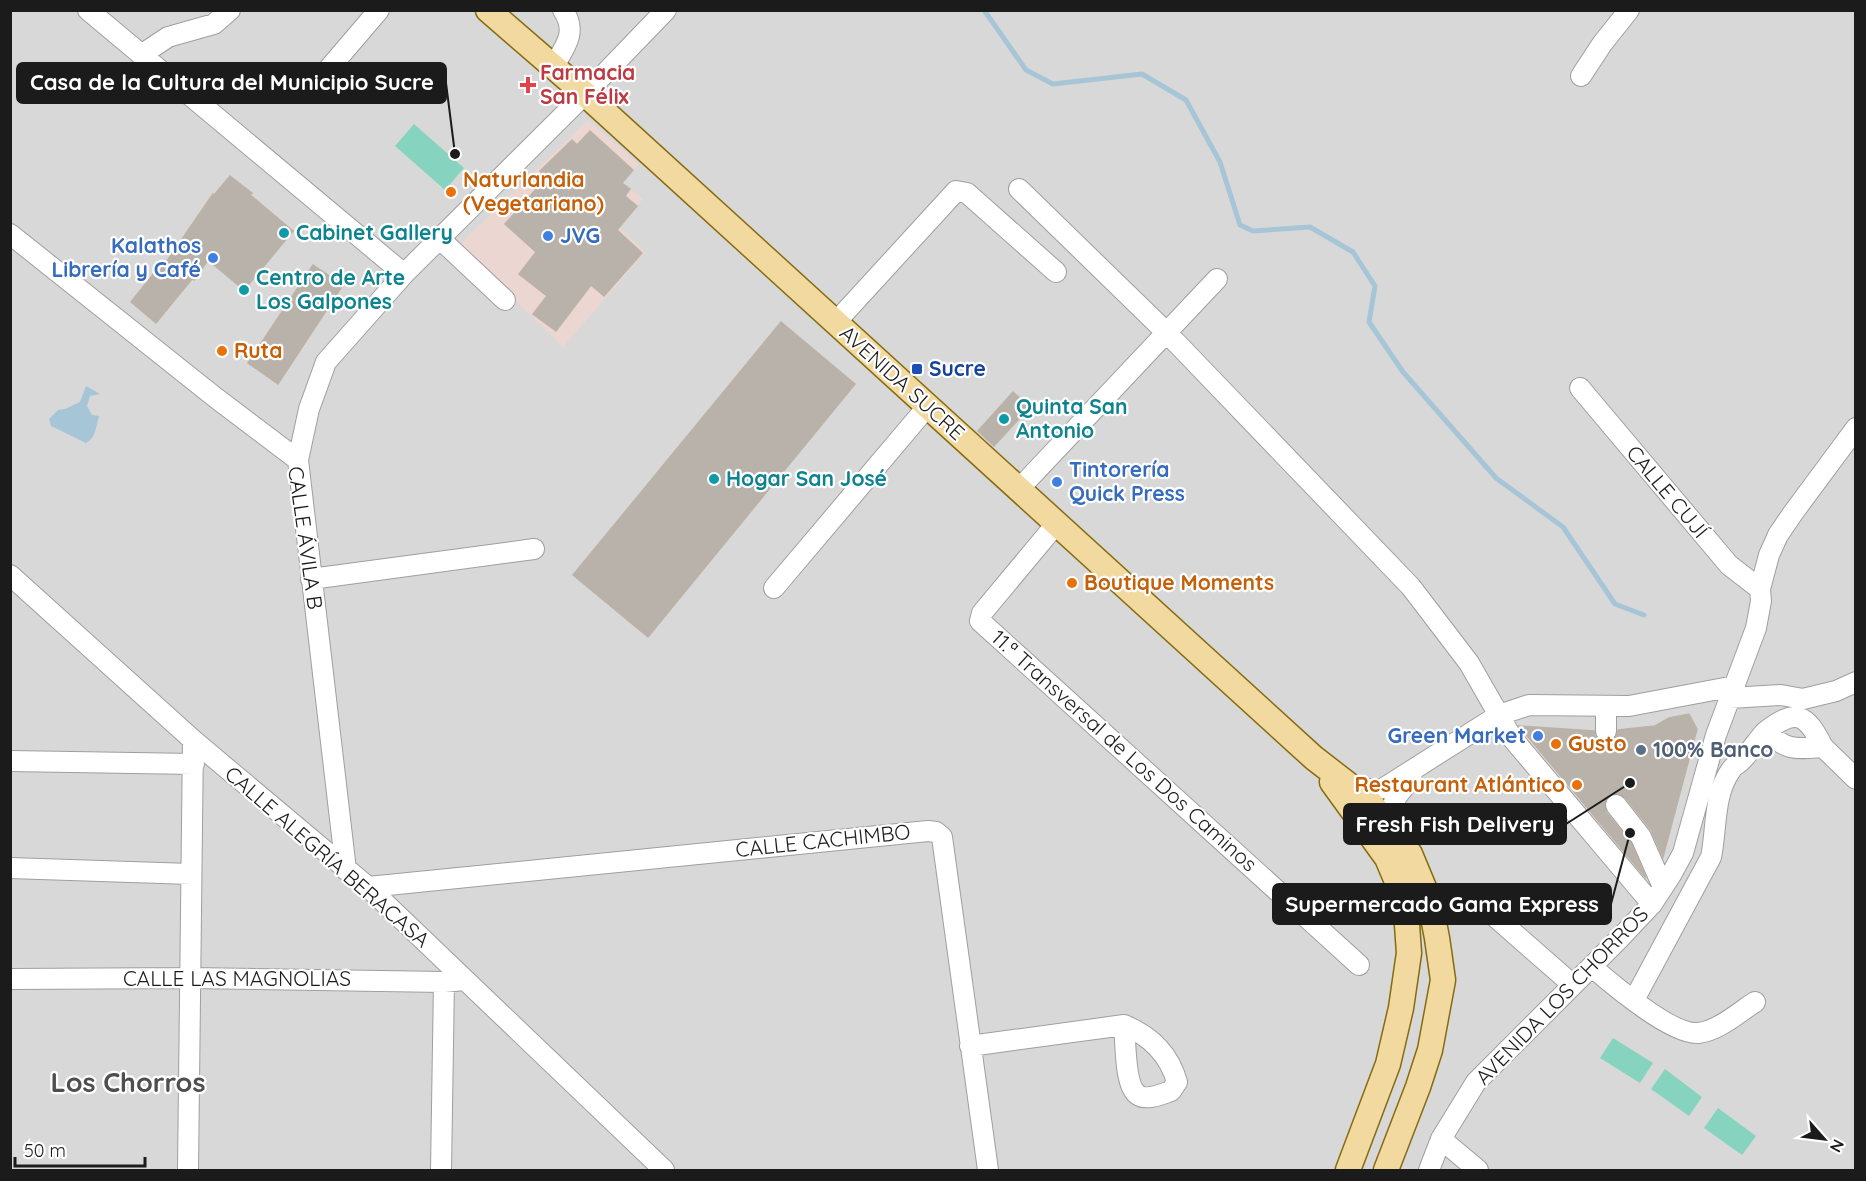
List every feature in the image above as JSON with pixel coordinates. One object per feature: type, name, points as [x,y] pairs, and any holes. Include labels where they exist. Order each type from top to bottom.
[{"type":"main road","name":"AVENIDA SUCRE","points":[[488,10],[585,94],[1314,758],[1350,784],[1382,817],[1410,854],[1430,902],[1443,980],[1430,1050],[1386,1170]]},
{"type":"main road","name":"AVENIDA SUCRE","points":[[1314,758],[1387,858],[1398,884],[1407,921],[1409,953],[1401,1008],[1388,1064],[1348,1170]]},
{"type":"street","points":[[88,10],[404,274]]},
{"type":"street","points":[[141,55],[168,37],[214,24],[230,10]]},
{"type":"street","points":[[326,72],[379,10]]},
{"type":"street","points":[[553,67],[566,46],[569,36],[570,21],[563,10]]},
{"type":"street","points":[[298,459],[309,409],[326,362],[404,274],[666,10]]},
{"type":"street","points":[[1581,76],[1602,44],[1629,10]]},
{"type":"street","points":[[1019,189],[1167,333],[1411,587],[1469,663],[1512,738],[1652,904]]},
{"type":"street","points":[[835,323],[956,191],[967,193],[1056,272]]},
{"type":"street","name":"CALLE ÁVILA B","points":[[10,234],[216,398],[298,459],[346,870]]},
{"type":"street","points":[[440,238],[505,300]]},
{"type":"street","points":[[1019,489],[1217,279]]},
{"type":"street","name":"CALLE CUJÍ","points":[[1580,388],[1729,565],[1760,589]]},
{"type":"street","points":[[774,588],[927,407]]},
{"type":"street","name":"AVENIDA LOS CHORROS","points":[[1429,1170],[1441,1139],[1476,1082],[1592,968],[1652,904],[1683,853],[1713,746],[1756,628],[1761,601],[1760,589],[1769,555],[1778,535],[1856,428]]},
{"type":"street","name":"11.ª Transversal de Los Dos Caminos","points":[[1057,523],[982,613],[981,621],[1359,965]]},
{"type":"street","points":[[311,579],[534,549]]},
{"type":"street","name":"CALLE ALEGRÍA BERACASA","points":[[10,574],[193,741],[368,887],[664,1170]]},
{"type":"street","points":[[1350,784],[1374,790],[1384,788],[1500,715],[1529,705],[1606,707],[1733,692],[1803,699],[1836,692],[1856,682]]},
{"type":"street","points":[[1606,707],[1606,731]]},
{"type":"street","points":[[1634,1000],[1711,857],[1721,793],[1731,769],[1765,732],[1789,716],[1806,719],[1816,731],[1823,747],[1856,779]]},
{"type":"street","points":[[1765,732],[1782,745],[1789,747],[1823,747]]},
{"type":"street","points":[[188,1170],[193,741]]},
{"type":"street","points":[[1713,746],[1742,759]]},
{"type":"street","points":[[1410,854],[1395,827],[1392,806],[1395,796],[1430,759]]},
{"type":"street","points":[[10,761],[194,764]]},
{"type":"street","points":[[1616,805],[1641,837],[1663,887]]},
{"type":"street","name":"CALLE CACHIMBO","points":[[368,887],[936,832],[942,837],[988,1170]]},
{"type":"street","points":[[10,868],[191,874]]},
{"type":"street","points":[[1493,915],[1573,985]]},
{"type":"street","points":[[1592,968],[1634,1000],[1685,1032],[1700,1033],[1720,1025],[1755,1002]]},
{"type":"street","name":"CALLE LAS MAGNOLIAS","points":[[10,979],[191,978],[444,982],[464,980]]},
{"type":"street","points":[[441,1170],[444,982]]},
{"type":"street","points":[[970,1046],[1124,1025]]},
{"type":"street","points":[[1441,1139],[1478,1170]]},
{"type":"shaded area","points":[[10,11],[1855,11],[1855,1170],[11,1170]]},
{"type":"shaded area","name":"JVG","points":[[588,120],[639,165],[622,182],[643,199],[619,227],[645,252],[563,347],[459,245]]},
{"type":"green space","points":[[414,124],[464,168],[445,190],[395,146]]},
{"type":"green space","points":[[1613,1038],[1653,1063],[1640,1083],[1600,1058]]},
{"type":"green space","points":[[1665,1069],[1702,1097],[1689,1116],[1651,1089]]},
{"type":"green space","points":[[1718,1108],[1756,1136],[1742,1155],[1704,1128]]},
{"type":"water","points":[[86,386],[100,394],[90,396],[87,406],[92,415],[99,416],[94,435],[86,443],[51,426],[49,419],[58,410],[80,402]]},
{"type":"building","name":"JVG","points":[[590,131],[633,170],[622,183],[630,189],[625,196],[637,206],[617,230],[642,253],[604,296],[591,285],[556,331],[533,314],[547,296],[519,274],[536,252],[505,224],[546,178],[540,171],[572,140],[577,145]]},
{"type":"building","points":[[230,176],[293,231],[244,290],[208,260],[194,280],[192,279],[156,323],[131,302],[155,272],[158,274],[213,194]]},
{"type":"building","points":[[313,265],[343,285],[278,384],[248,363]]},
{"type":"building","name":"Hogar San José","points":[[781,322],[855,384],[648,637],[573,575]]},
{"type":"building","name":"Quinta San Antonio","points":[[1013,392],[1030,407],[994,446],[978,431]]},
{"type":"building","points":[[1689,714],[1697,729],[1663,857],[1651,830],[1625,797],[1614,793],[1605,801],[1606,812],[1631,843],[1646,878],[1519,726],[1594,731],[1600,741],[1607,743],[1616,737],[1618,730],[1655,726],[1669,718]]},
{"type":"waterway","points":[[984,10],[1026,70],[1053,84],[1142,74],[1186,100],[1220,162],[1240,225],[1253,231],[1310,227],[1353,252],[1375,286],[1369,322],[1403,372],[1496,478],[1563,527],[1615,604],[1644,615]]},
{"type":"place","name":"Farmacia San Félix","points":[[528,85]]},
{"type":"place","name":"Casa de la Cultura del Municipio Sucre","points":[[455,154]]},
{"type":"place","name":"Naturlandia (Vegetariano)","points":[[451,192]]},
{"type":"place","name":"Cabinet Gallery","points":[[284,233]]},
{"type":"place","name":"JVG","points":[[548,236]]},
{"type":"place","name":"Kalathos Librería y Café","points":[[213,258]]},
{"type":"place","name":"Centro de Arte Los Galpones","points":[[244,290]]},
{"type":"place","name":"Ruta","points":[[222,351]]},
{"type":"place","name":"Sucre","points":[[917,369]]},
{"type":"place","name":"Quinta San Antonio","points":[[1004,419]]},
{"type":"place","name":"Hogar San José","points":[[714,479]]},
{"type":"place","name":"Tintorería Quick Press","points":[[1057,482]]},
{"type":"place","name":"Boutique Moments","points":[[1072,583]]},
{"type":"place","name":"Green Market","points":[[1538,736]]},
{"type":"place","name":"Gusto","points":[[1556,744]]},
{"type":"place","name":"100% Banco","points":[[1641,750]]},
{"type":"place","name":"Fresh Fish Delivery","points":[[1630,783]]},
{"type":"place","name":"Restaurant Atlántico","points":[[1577,785]]},
{"type":"place","name":"Supermercado Gama Express","points":[[1630,833]]},
{"type":"district","name":"Los Chorros","points":[[128,1083]]}]
